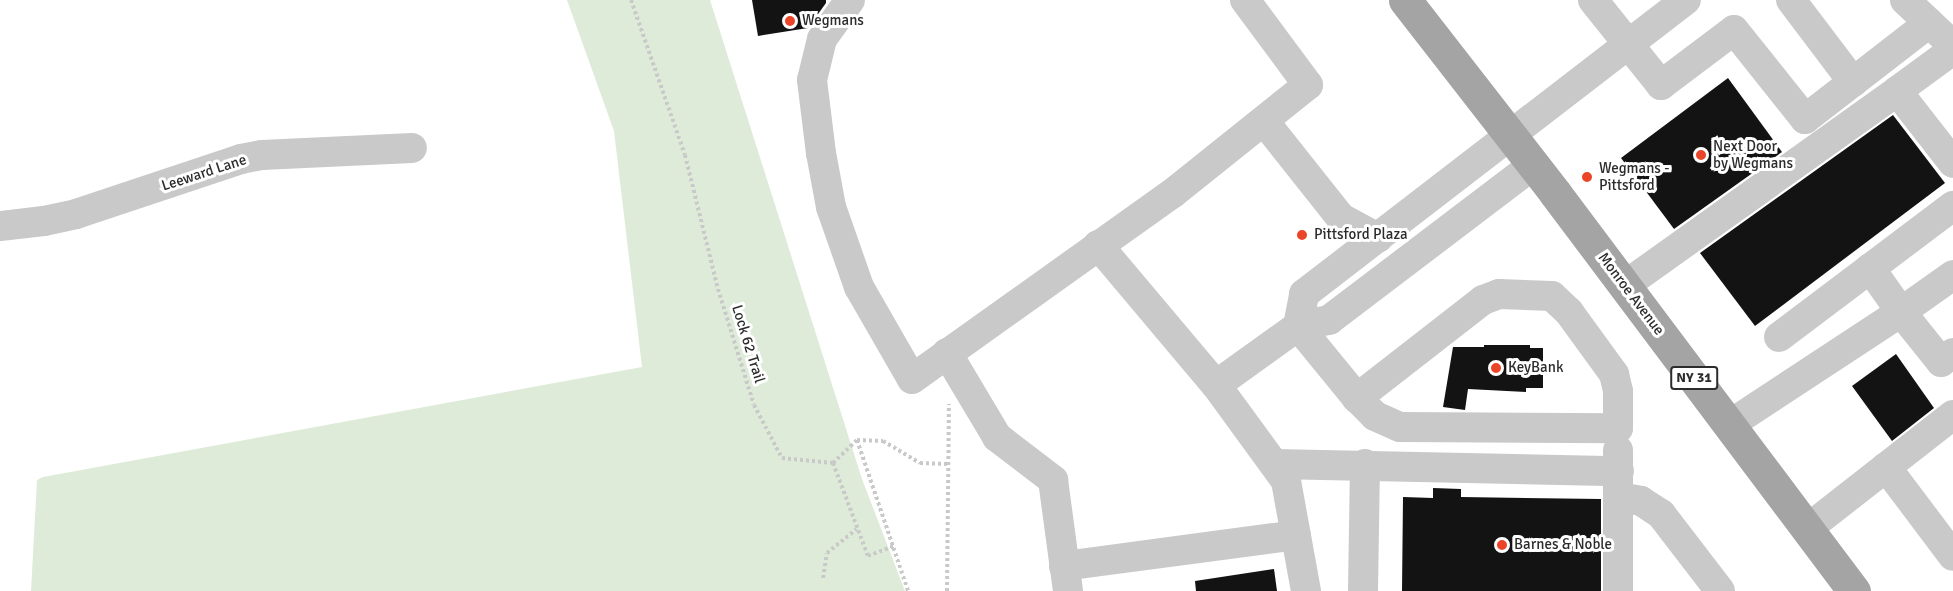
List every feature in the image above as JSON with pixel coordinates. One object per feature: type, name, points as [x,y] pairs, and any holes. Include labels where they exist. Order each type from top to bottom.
[{"type":"main road","name":"Monroe Avenue","points":[[1405,0],[1533,165],[1854,591]]},
{"type":"street","points":[[850,0],[822,39],[812,80],[831,207],[859,287],[912,380],[1173,193],[1308,85],[1245,0]]},
{"type":"street","points":[[1593,0],[1660,85],[1734,30],[1805,119],[1929,23]]},
{"type":"street","points":[[1618,428],[1400,427],[1375,416],[1357,398],[1298,326],[1304,294],[1686,0]]},
{"type":"street","points":[[1791,0],[1853,82]]},
{"type":"street","points":[[1905,0],[1945,38],[1953,42]]},
{"type":"street","points":[[1624,286],[1953,50]]},
{"type":"street","points":[[1897,91],[1953,162]]},
{"type":"street","points":[[1264,121],[1341,218],[1378,238]]},
{"type":"street","name":"Leeward Lane","points":[[0,226],[44,221],[76,214],[241,159],[262,155],[412,148]]},
{"type":"street","points":[[1216,385],[1298,326],[1329,320],[1533,165]]},
{"type":"street","points":[[1779,337],[1953,206]]},
{"type":"street","points":[[1098,245],[1216,385],[1286,481],[1306,591]]},
{"type":"street","points":[[1870,268],[1941,362],[1953,353]]},
{"type":"street","points":[[1730,425],[1953,275]]},
{"type":"street","points":[[1357,398],[1483,300],[1498,294],[1552,296],[1569,312],[1614,374],[1618,391],[1618,591]]},
{"type":"street","points":[[947,353],[997,437],[1053,480],[1066,579],[1296,535]]},
{"type":"street","points":[[1807,528],[1953,415]]},
{"type":"street","points":[[1889,464],[1910,459],[1953,428]]},
{"type":"street","points":[[1274,464],[1365,465],[1619,484],[1661,514],[1720,591]]},
{"type":"street","points":[[1889,464],[1952,552]]},
{"type":"street","points":[[1363,591],[1365,465]]},
{"type":"path","name":"Lock 62 Trail","points":[[631,0],[685,155],[718,289],[754,405],[782,458],[813,463],[833,463]]},
{"type":"path","points":[[947,591],[947,405],[970,390]]},
{"type":"path","points":[[894,546],[868,556],[833,463],[857,440],[883,441],[920,463],[947,464]]},
{"type":"path","points":[[857,440],[908,591]]},
{"type":"path","points":[[823,578],[827,554],[857,528]]},
{"type":"green space","points":[[567,0],[710,0],[862,479],[905,591],[31,591],[37,480],[43,477],[642,367],[614,131]]},
{"type":"building","name":"Wegmans","points":[[752,0],[826,0],[826,3],[808,28],[758,36]]},
{"type":"building","name":"Next Door by Wegmans","points":[[1728,78],[1782,152],[1674,229],[1621,158]]},
{"type":"building","points":[[1893,115],[1945,183],[1755,326],[1700,253]]},
{"type":"building","name":"KeyBank","points":[[1484,345],[1530,345],[1530,348],[1543,348],[1543,388],[1526,388],[1526,392],[1468,389],[1465,410],[1443,407],[1453,347],[1484,347]]},
{"type":"building","points":[[1896,354],[1934,408],[1892,441],[1852,386]]},
{"type":"building","name":"Barnes & Noble","points":[[1433,488],[1461,489],[1461,497],[1601,499],[1601,591],[1402,591],[1403,497],[1433,498]]},
{"type":"building","points":[[1274,569],[1277,591],[1196,591],[1195,581]]},
{"type":"place","name":"Wegmans","points":[[790,21]]},
{"type":"place","name":"Next Door by Wegmans","points":[[1701,155]]},
{"type":"place","name":"Wegmans - Pittsford","points":[[1587,177]]},
{"type":"place","name":"Pittsford Plaza","points":[[1302,235]]},
{"type":"place","name":"KeyBank","points":[[1496,368]]},
{"type":"place","name":"Barnes & Noble","points":[[1502,545]]}]
